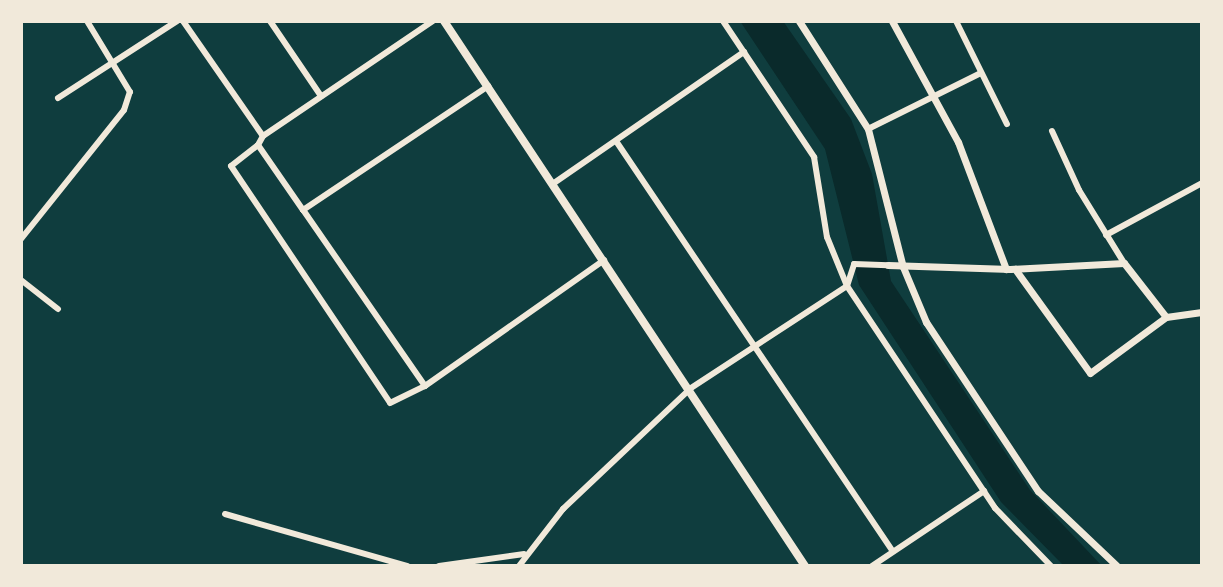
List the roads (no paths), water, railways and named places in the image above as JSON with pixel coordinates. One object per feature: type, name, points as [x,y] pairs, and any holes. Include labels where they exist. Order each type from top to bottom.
[{"type":"main road","points":[[444,21],[691,388],[805,566]]},
{"type":"street","points":[[21,239],[124,110],[130,92],[87,21]]},
{"type":"street","points":[[58,98],[180,21],[262,136]]},
{"type":"street","points":[[270,21],[321,96]]},
{"type":"street","points":[[433,21],[262,136],[258,145],[231,166],[300,274],[390,403],[425,386],[605,260]]},
{"type":"street","points":[[723,21],[814,157],[827,237],[847,286],[984,491],[1051,566]]},
{"type":"street","points":[[799,21],[868,129],[903,267],[926,322],[1038,491],[1117,566]]},
{"type":"street","points":[[892,21],[934,96],[1011,269],[1090,373],[1166,317],[1202,312]]},
{"type":"street","points":[[956,21],[1007,124]]},
{"type":"street","points":[[554,184],[744,52]]},
{"type":"street","points":[[868,129],[981,73]]},
{"type":"street","points":[[303,210],[488,86]]},
{"type":"street","points":[[1052,131],[1106,235],[1166,317]]},
{"type":"street","points":[[615,141],[893,551]]},
{"type":"street","points":[[258,145],[425,386]]},
{"type":"street","points":[[1106,235],[1202,183]]},
{"type":"street","points":[[519,566],[524,554],[617,454],[691,388],[847,286],[854,264],[1011,269],[1124,263]]},
{"type":"street","points":[[21,280],[58,309]]},
{"type":"street","points":[[872,566],[984,491]]},
{"type":"street","points":[[225,514],[408,566]]},
{"type":"street","points":[[439,566],[524,554]]},
{"type":"water","points":[[740,21],[783,21],[851,119],[872,174],[891,281],[1030,490],[1102,566],[1064,566],[1001,502],[859,285],[825,149]]}]
